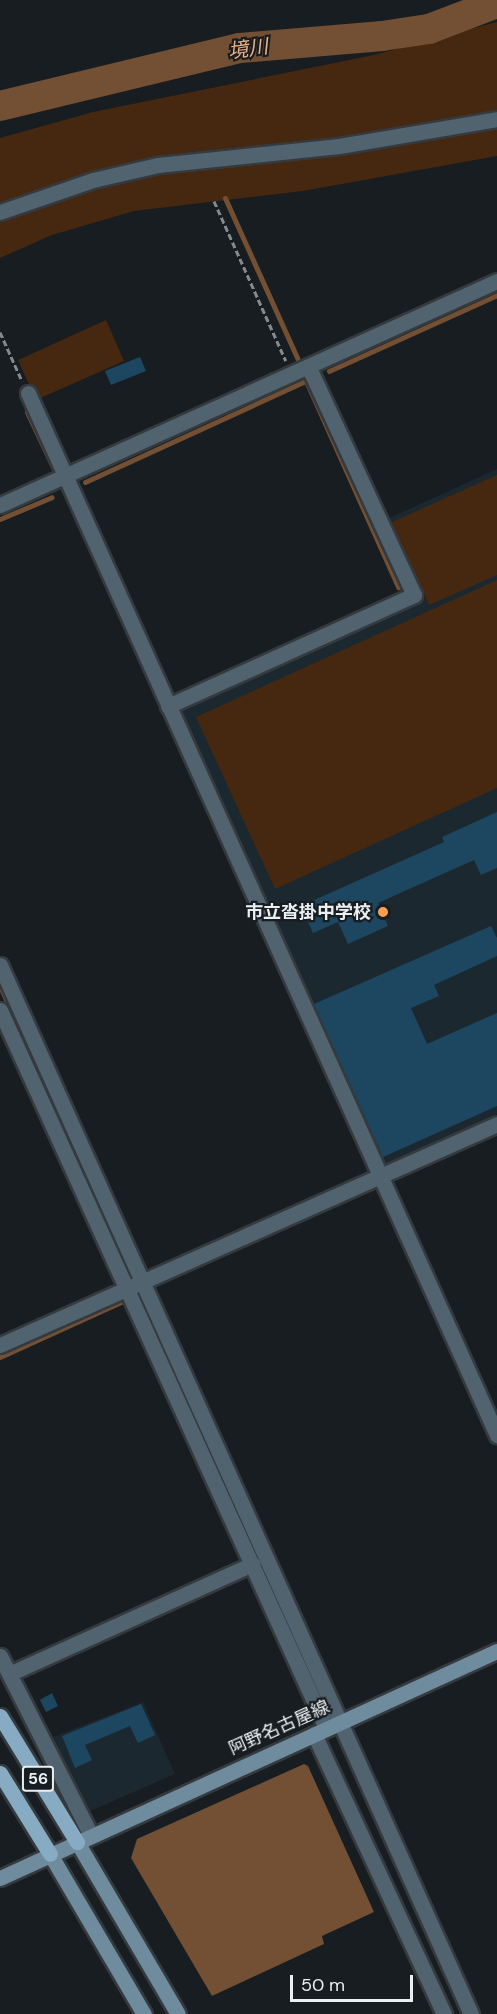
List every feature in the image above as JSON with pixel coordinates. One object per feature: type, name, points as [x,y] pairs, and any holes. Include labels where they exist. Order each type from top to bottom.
[{"type":"main road","name":"阿野名古屋線","points":[[0,1878],[497,1651]]},
{"type":"main road","name":"56","points":[[0,1716],[84,1838]]},
{"type":"main road","name":"56","points":[[0,1773],[50,1854]]},
{"type":"main road","points":[[84,1838],[178,2014]]},
{"type":"main road","points":[[50,1854],[144,2014]]},
{"type":"street","points":[[0,212],[93,180],[158,165],[339,146],[497,119]]},
{"type":"street","points":[[0,505],[497,281]]},
{"type":"street","points":[[168,706],[414,595],[308,366]]},
{"type":"street","points":[[28,393],[379,1178],[497,1435]]},
{"type":"street","points":[[0,965],[142,1282],[444,2014]]},
{"type":"street","points":[[0,1010],[327,1728],[471,2014]]},
{"type":"street","points":[[0,1345],[497,1124]]},
{"type":"street","points":[[11,1673],[252,1564]]},
{"type":"street","points":[[0,1656],[11,1673],[84,1838]]},
{"type":"path","points":[[214,201],[292,373]]},
{"type":"path","points":[[0,332],[28,393]]},
{"type":"shaded area","points":[[497,22],[497,114],[440,127],[240,151],[0,206],[0,138],[93,112],[374,55]]},
{"type":"shaded area","points":[[497,124],[497,156],[303,191],[134,211],[52,235],[0,258],[0,218],[94,184],[158,169]]},
{"type":"shaded area","points":[[106,320],[124,361],[36,400],[18,360]]},
{"type":"shaded area","name":"市立沓掛中学校","points":[[497,469],[497,1114],[383,1165],[179,710],[423,598],[387,519]]},
{"type":"shaded area","points":[[497,475],[497,575],[429,605],[392,522]]},
{"type":"shaded area","points":[[497,580],[497,788],[275,889],[196,717]]},
{"type":"shaded area","points":[[143,1702],[175,1774],[88,1812],[53,1737]]},
{"type":"shaded area","points":[[304,1764],[308,1766],[374,1912],[322,1936],[324,1944],[212,1996],[131,1858],[137,1839]]},
{"type":"building","points":[[140,357],[146,371],[111,385],[105,371]]},
{"type":"building","points":[[497,812],[497,868],[481,875],[474,860],[378,903],[388,926],[348,944],[338,922],[313,933],[301,906],[444,842],[442,837]]},
{"type":"building","points":[[491,926],[497,938],[497,956],[434,985],[439,996],[411,1008],[427,1044],[497,1013],[497,1106],[383,1157],[314,1004]]},
{"type":"building","points":[[52,1693],[58,1706],[46,1712],[40,1700]]},
{"type":"building","points":[[141,1704],[155,1735],[138,1743],[130,1726],[85,1745],[92,1760],[75,1768],[62,1736]]},
{"type":"waterway","name":"境川","points":[[0,106],[240,48],[382,36],[429,29],[497,3]]},
{"type":"waterway","points":[[225,198],[298,360]]},
{"type":"waterway","points":[[329,371],[497,295]]},
{"type":"waterway","points":[[85,482],[306,381],[398,587]]},
{"type":"waterway","points":[[27,412],[53,467]]},
{"type":"waterway","points":[[0,519],[52,497]]},
{"type":"waterway","points":[[0,986],[130,1275]]},
{"type":"waterway","points":[[140,1295],[206,1442]]},
{"type":"waterway","points":[[0,1357],[125,1300]]},
{"type":"place","name":"市立沓掛中学校","points":[[383,912]]}]
